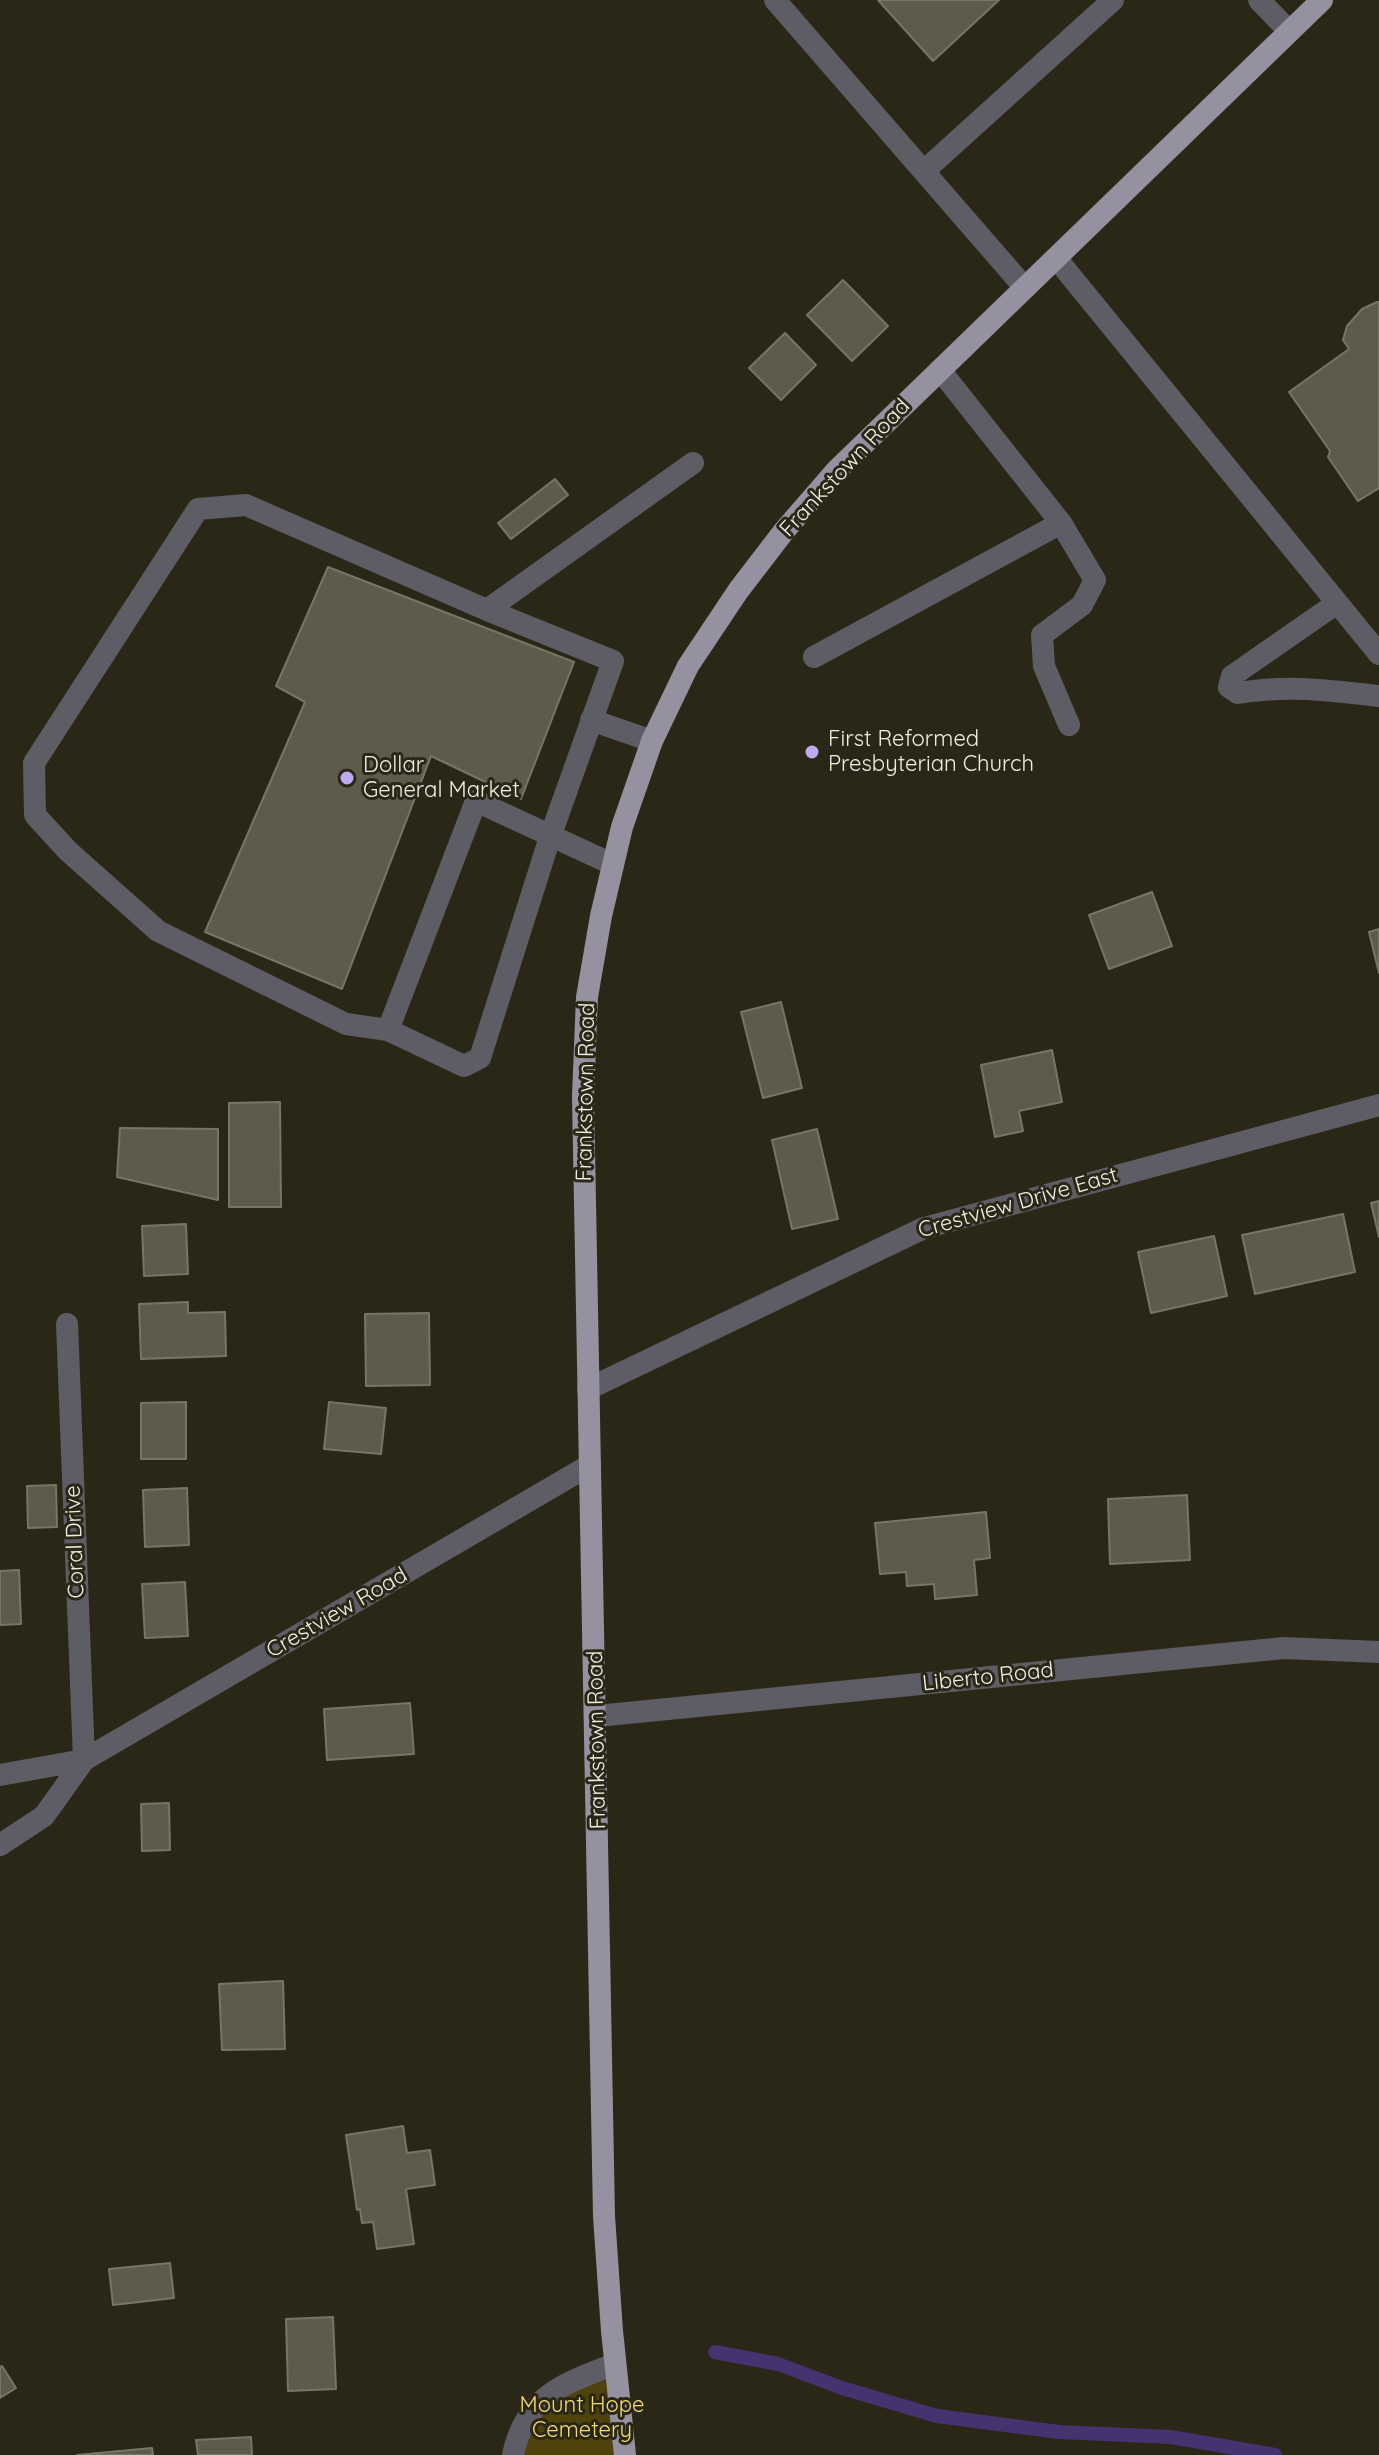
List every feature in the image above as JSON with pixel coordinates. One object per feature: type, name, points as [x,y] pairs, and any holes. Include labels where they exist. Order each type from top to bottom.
[{"type":"main road","name":"Frankstown Road","points":[[625,2455],[604,2216],[583,1096],[587,997],[622,827],[652,741],[688,666],[738,591],[784,531],[836,471],[1322,0]]},
{"type":"street","points":[[775,0],[1025,288]]},
{"type":"street","points":[[924,171],[1113,0]]},
{"type":"street","points":[[1259,0],[1289,31]]},
{"type":"street","points":[[1056,258],[1379,654]]},
{"type":"street","points":[[940,370],[1061,523],[1095,580],[1082,605],[1042,635],[1044,666],[1069,725]]},
{"type":"street","points":[[487,610],[693,463]]},
{"type":"street","points":[[246,505],[613,661],[591,720],[550,837],[480,1058],[464,1066],[388,1030],[346,1024],[158,931],[68,851],[35,815],[34,763],[198,509],[246,505]]},
{"type":"street","points":[[814,657],[1061,523]]},
{"type":"street","points":[[1337,603],[1232,676],[1229,687],[1238,693],[1276,687],[1379,696]]},
{"type":"street","points":[[591,720],[652,741]]},
{"type":"street","points":[[388,1030],[476,801],[612,864]]},
{"type":"street","name":"Crestview Drive East","points":[[588,1389],[924,1228],[1379,1105]]},
{"type":"street","name":"Coral Drive","points":[[67,1324],[84,1760]]},
{"type":"street","name":"Crestview Road","points":[[0,1775],[84,1760],[590,1465]]},
{"type":"street","name":"Liberto Road","points":[[597,1716],[1284,1648],[1379,1652]]},
{"type":"street","name":"Crestview Road","points":[[0,1845],[44,1816],[84,1760]]},
{"type":"street","points":[[513,2455],[517,2434],[541,2401],[564,2383],[615,2364]]},
{"type":"green space","name":"Mount Hope Cemetery","points":[[615,2364],[625,2455],[513,2455],[526,2418]]},
{"type":"building","points":[[878,0],[999,0],[933,61]]},
{"type":"building","points":[[843,280],[888,326],[852,361],[807,315]]},
{"type":"building","points":[[1377,302],[1379,488],[1358,501],[1328,457],[1330,451],[1289,392],[1349,349],[1343,340],[1347,326],[1362,309]]},
{"type":"building","points":[[785,333],[816,365],[781,400],[749,368]]},
{"type":"building","points":[[555,479],[568,495],[511,539],[498,523]]},
{"type":"building","name":"Dollar General Market","points":[[328,567],[574,662],[521,799],[431,756],[342,989],[205,932],[305,702],[276,686]]},
{"type":"building","points":[[1152,892],[1172,946],[1109,969],[1089,915]]},
{"type":"building","points":[[1379,929],[1379,973],[1369,932]]},
{"type":"building","points":[[781,1002],[802,1088],[763,1098],[741,1012]]},
{"type":"building","points":[[1052,1050],[1062,1102],[1019,1111],[1023,1131],[995,1137],[981,1065]]},
{"type":"building","points":[[280,1102],[281,1207],[229,1207],[229,1103]]},
{"type":"building","points":[[120,1128],[218,1129],[218,1200],[117,1177]]},
{"type":"building","points":[[817,1129],[838,1219],[792,1229],[772,1140]]},
{"type":"building","points":[[1379,1201],[1379,1237],[1371,1203]]},
{"type":"building","points":[[1343,1214],[1355,1272],[1255,1294],[1242,1235]]},
{"type":"building","points":[[186,1224],[188,1274],[144,1276],[142,1226]]},
{"type":"building","points":[[1214,1236],[1227,1296],[1151,1313],[1138,1252]]},
{"type":"building","points":[[188,1302],[188,1313],[225,1312],[226,1356],[141,1359],[139,1304]]},
{"type":"building","points":[[429,1313],[430,1385],[366,1386],[365,1314]]},
{"type":"building","points":[[186,1402],[186,1459],[141,1459],[141,1403]]},
{"type":"building","points":[[329,1402],[386,1408],[381,1454],[324,1449]]},
{"type":"building","points":[[56,1485],[57,1527],[28,1528],[27,1486]]},
{"type":"building","points":[[187,1488],[189,1545],[145,1547],[143,1490]]},
{"type":"building","points":[[1187,1495],[1190,1560],[1110,1564],[1108,1499]]},
{"type":"building","points":[[986,1512],[990,1558],[974,1560],[977,1595],[935,1599],[934,1584],[907,1586],[906,1572],[880,1574],[875,1523]]},
{"type":"building","points":[[19,1570],[21,1624],[0,1625],[0,1571]]},
{"type":"building","points":[[185,1582],[188,1636],[145,1638],[142,1584]]},
{"type":"building","points":[[410,1703],[414,1754],[327,1760],[324,1709]]},
{"type":"building","points":[[169,1803],[170,1850],[142,1851],[141,1804]]},
{"type":"building","points":[[283,1981],[285,2049],[222,2050],[219,1984]]},
{"type":"building","points":[[403,2126],[407,2153],[430,2150],[435,2185],[406,2189],[414,2244],[377,2249],[373,2222],[362,2223],[360,2209],[357,2210],[346,2135]]},
{"type":"building","points":[[170,2263],[174,2298],[113,2305],[109,2269]]},
{"type":"building","points":[[333,2317],[336,2389],[288,2391],[286,2319]]},
{"type":"building","points":[[0,2367],[16,2388],[0,2398]]},
{"type":"building","points":[[251,2437],[252,2455],[198,2455],[196,2440]]},
{"type":"building","points":[[152,2448],[153,2455],[77,2455]]},
{"type":"waterway","points":[[715,2352],[778,2364],[842,2388],[937,2416],[1059,2432],[1171,2437],[1275,2455]]},
{"type":"place","name":"First Reformed Presbyterian Church","points":[[812,752]]},
{"type":"place","name":"Dollar General Market","points":[[347,778]]}]
